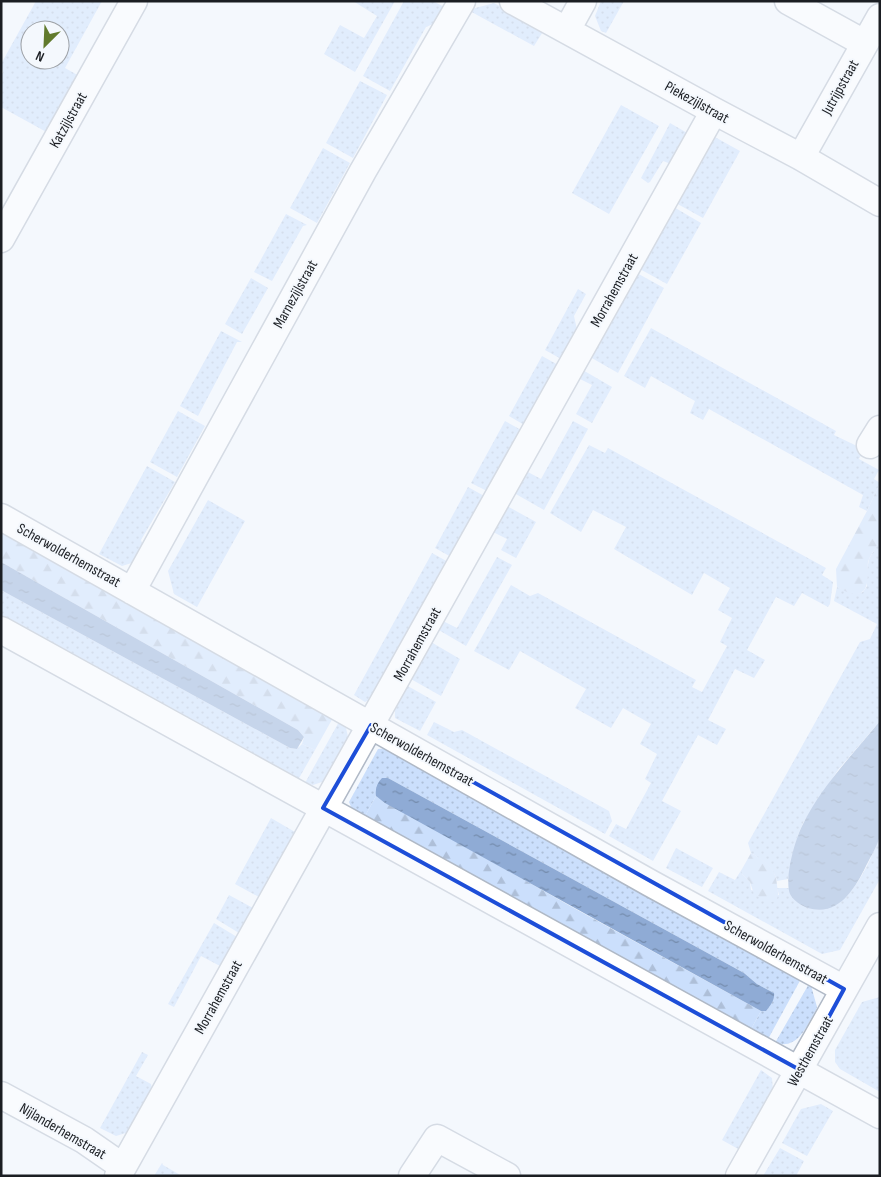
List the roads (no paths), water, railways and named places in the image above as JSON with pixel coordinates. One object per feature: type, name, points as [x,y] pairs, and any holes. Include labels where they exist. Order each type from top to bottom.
[{"type":"street","name":"Katzijlstraat","points":[[1,239],[134,1]]},
{"type":"street","name":"Marnezijlstraat","points":[[132,590],[363,172],[462,1]]},
{"type":"street","name":"Piekezijlstraat","points":[[513,1],[801,157],[880,203]]},
{"type":"street","points":[[567,30],[583,1]]},
{"type":"street","points":[[788,1],[864,43]]},
{"type":"street","name":"Jutrijpstraat","points":[[801,157],[880,16]]},
{"type":"street","name":"Morrahemstraat","points":[[120,1172],[714,111]]},
{"type":"street","name":"Scherwolderhemstraat","points":[[1,517],[650,883],[844,989]]},
{"type":"street","points":[[1,630],[880,1115]]},
{"type":"street","name":"Westhemstraat","points":[[739,1176],[880,926]]},
{"type":"street","name":"Nijlanderhemstraat","points":[[1,1095],[84,1140],[120,1172]]},
{"type":"street","points":[[412,1176],[437,1138],[507,1176]]},
{"type":"water","points":[[1,562],[298,730],[304,737],[297,749],[290,748],[1,590]]},
{"type":"water","points":[[880,721],[880,835],[878,843],[857,884],[844,899],[837,905],[819,910],[805,907],[790,894],[788,879],[791,859],[800,831],[810,810],[828,784]]},
{"type":"water","points":[[382,778],[388,778],[744,973],[757,984],[774,993],[772,1003],[766,1011],[761,1011],[385,803],[376,796],[377,786]]}]
